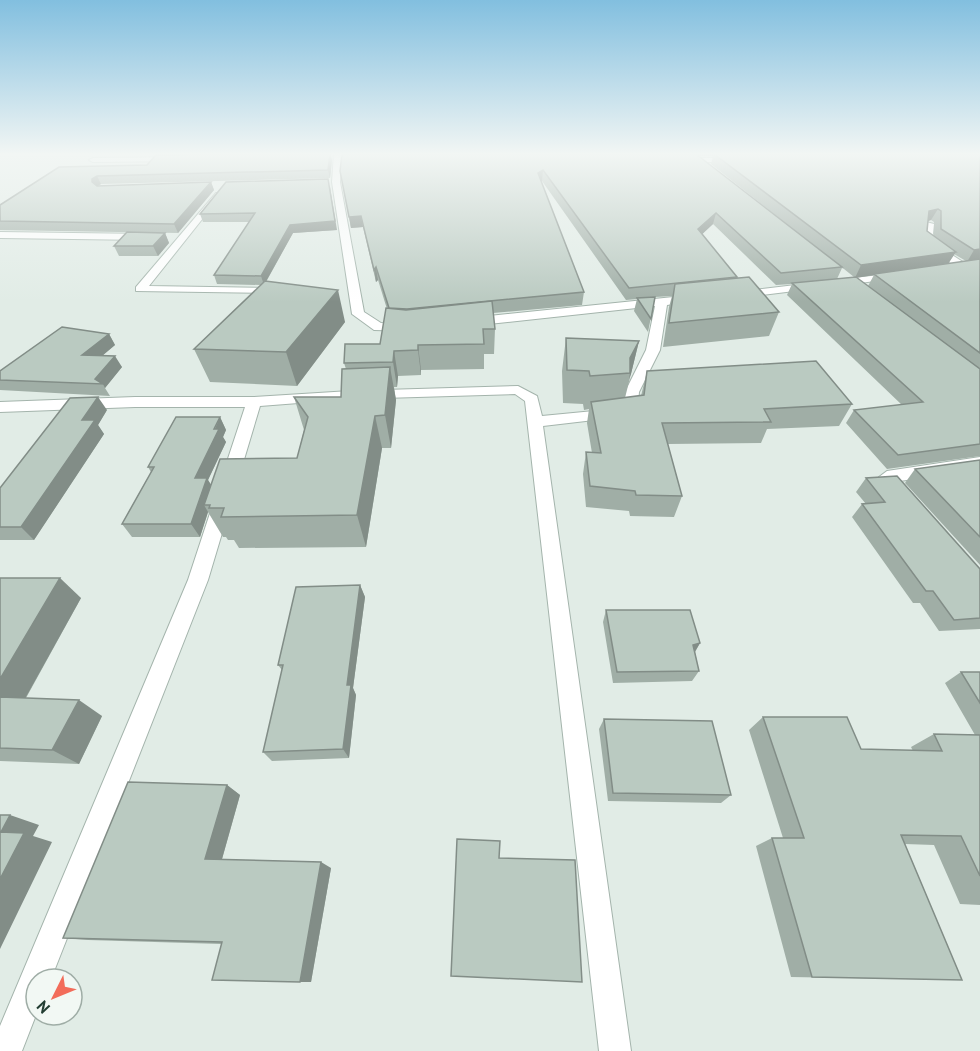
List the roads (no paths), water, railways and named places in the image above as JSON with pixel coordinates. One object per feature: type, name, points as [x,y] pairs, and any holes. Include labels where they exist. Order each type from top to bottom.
[{"type":"street","points":[[206,203],[169,237],[140,289],[295,291]]},
{"type":"street","points":[[334,203],[349,292],[358,314],[378,327],[421,327]]},
{"type":"street","points":[[929,224],[927,243],[966,265],[940,269]]},
{"type":"street","points":[[0,236],[169,237]]},
{"type":"street","points":[[835,268],[858,286]]},
{"type":"street","points":[[730,295],[858,286],[908,274]]},
{"type":"street","points":[[455,324],[708,298]]},
{"type":"street","points":[[535,422],[632,412],[632,392],[653,350],[662,302]]},
{"type":"street","points":[[0,407],[135,402],[254,402],[350,395],[518,390],[532,399],[615,1051]]},
{"type":"street","points":[[6,1051],[198,580],[254,402]]},
{"type":"street","points":[[910,503],[887,477],[980,463]]}]
